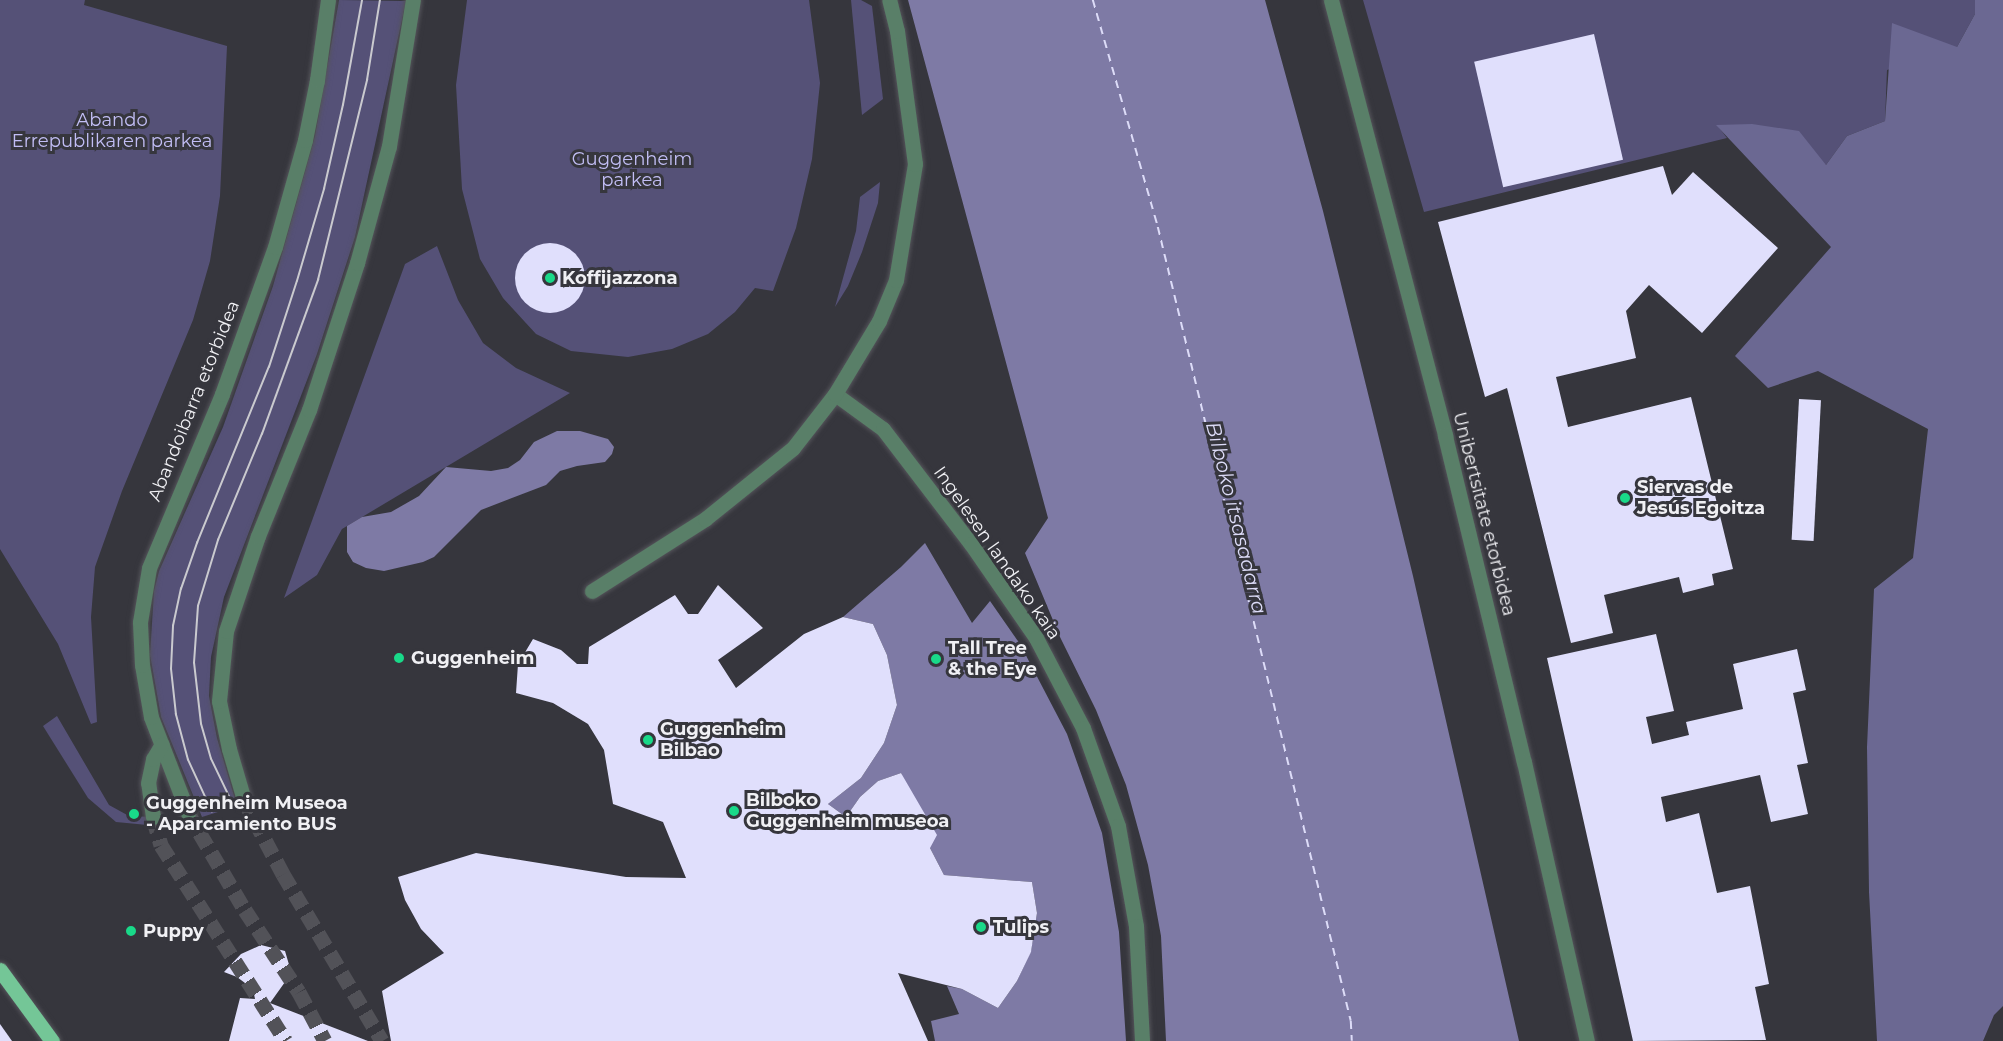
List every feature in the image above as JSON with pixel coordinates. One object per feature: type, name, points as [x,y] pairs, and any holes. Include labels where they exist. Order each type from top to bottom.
[{"type":"main road","points":[[0,970],[52,1041]]},
{"type":"street","name":"Abandoibarra etorbidea","points":[[188,813],[151,717],[142,665],[140,622],[149,568],[222,394],[275,247],[305,140],[317,80],[328,0]]},
{"type":"street","points":[[244,800],[219,700],[226,632],[258,536],[309,410],[357,263],[389,146],[413,0]]},
{"type":"street","points":[[592,591],[705,519],[793,448],[835,394],[879,321],[896,280],[915,164],[897,31],[889,0]]},
{"type":"street","name":"Unibertsitate etorbidea","points":[[1331,0],[1445,436],[1524,762],[1587,1041]]},
{"type":"street","name":"Ingelesen landako kaia","points":[[835,394],[883,429],[970,544],[1036,638],[1083,728],[1118,826],[1136,926],[1142,1041]]},
{"type":"street","points":[[153,817],[148,783],[153,759],[162,744]]},
{"type":"green space","name":"Abando Errepublikaren parkea","points":[[0,0],[85,0],[84,5],[227,46],[220,196],[210,261],[193,320],[122,491],[95,567],[91,617],[97,722],[91,724],[58,644],[0,549]]},
{"type":"green space","points":[[339,0],[406,1],[355,237],[317,354],[224,597],[211,657],[209,696],[217,738],[237,806],[202,817],[161,717],[150,655],[154,591],[159,571],[223,427],[273,286],[315,136]]},
{"type":"green space","name":"Guggenheim parkea","points":[[467,0],[809,0],[820,83],[812,159],[796,228],[773,291],[755,288],[735,312],[708,334],[672,349],[628,357],[571,351],[536,334],[503,298],[480,259],[462,189],[456,85]]},
{"type":"green space","points":[[851,0],[861,0],[872,6],[883,99],[862,115]]},
{"type":"green space","points":[[1363,0],[1975,0],[1975,14],[1957,47],[1887,70],[1885,121],[1847,136],[1826,165],[1717,125],[1727,138],[1424,212]]},
{"type":"green space","points":[[880,182],[878,203],[862,252],[848,286],[835,307],[856,231],[860,197]]},
{"type":"green space","points":[[437,246],[458,300],[483,343],[516,368],[570,393],[342,529],[317,575],[284,598],[405,264]]},
{"type":"green space","points":[[57,716],[109,805],[129,816],[184,822],[158,826],[116,822],[88,798],[43,726]]},
{"type":"shaded area","points":[[1975,0],[2003,0],[2003,1006],[1994,1015],[1983,1041],[1877,1041],[1869,892],[1867,747],[1874,589],[1913,558],[1928,429],[1818,371],[1768,388],[1735,356],[1831,247],[1716,125],[1752,124],[1799,131],[1826,165],[1847,136],[1885,121],[1892,23],[1957,47],[1975,14]]},
{"type":"water","name":"Bilboko itsasadarra","points":[[908,0],[1265,0],[1323,211],[1413,576],[1519,1041],[1166,1041],[1161,936],[1148,865],[1126,785],[1096,710],[1060,637],[1025,553],[1048,518]]},
{"type":"water","points":[[557,431],[580,431],[608,439],[614,447],[612,454],[605,462],[560,471],[546,485],[481,510],[434,557],[423,562],[384,571],[366,568],[353,562],[347,552],[347,526],[362,517],[391,512],[419,496],[446,467],[491,471],[508,468],[520,460],[534,442]]},
{"type":"water","points":[[925,543],[972,623],[990,601],[1020,644],[1067,734],[1102,833],[1119,932],[1126,1041],[935,1041],[931,1021],[959,1014],[947,986],[962,989],[998,1008],[1017,981],[1031,951],[1037,913],[1032,882],[944,875],[930,848],[901,773],[878,781],[860,797],[846,817],[828,804],[861,778],[884,743],[897,705],[887,655],[873,624],[843,617]]},
{"type":"building","points":[[1594,34],[1623,160],[1503,187],[1474,62]]},
{"type":"building","points":[[1663,166],[1672,195],[1693,172],[1778,248],[1702,333],[1649,285],[1626,311],[1636,358],[1556,377],[1568,427],[1691,397],[1733,569],[1712,574],[1714,585],[1683,593],[1679,577],[1604,595],[1613,633],[1571,643],[1507,388],[1485,397],[1438,222]]},
{"type":"building","name":"Koffijazzona","points":[[543,243],[557,243],[570,249],[579,258],[585,271],[583,291],[575,303],[557,313],[543,313],[530,307],[521,298],[515,285],[515,271],[521,258],[530,249]]},
{"type":"building","points":[[1799,399],[1821,400],[1814,541],[1792,540]]},
{"type":"building","name":"Bilboko Guggenheim museoa","points":[[718,585],[763,628],[718,660],[736,688],[804,634],[843,617],[873,624],[887,655],[897,705],[884,743],[861,778],[828,804],[846,817],[860,797],[878,781],[901,773],[937,835],[930,848],[944,875],[1032,882],[1037,913],[1031,952],[1017,981],[998,1008],[962,989],[898,973],[928,1041],[391,1041],[382,991],[444,953],[421,929],[405,900],[398,877],[476,853],[626,877],[686,878],[663,822],[613,804],[604,750],[588,724],[553,703],[516,693],[518,664],[533,639],[561,650],[577,664],[588,664],[589,647],[675,595],[688,614],[698,614]]},
{"type":"building","points":[[1656,634],[1674,711],[1646,717],[1652,744],[1689,735],[1686,722],[1743,709],[1733,664],[1797,649],[1806,690],[1793,693],[1808,763],[1797,765],[1808,814],[1771,822],[1760,775],[1661,797],[1666,822],[1699,813],[1717,893],[1750,886],[1769,984],[1755,987],[1766,1040],[1633,1041],[1547,658]]},
{"type":"building","points":[[261,945],[285,951],[290,968],[285,982],[270,1003],[368,1041],[229,1041],[240,998],[255,999],[253,989],[237,977],[224,972],[241,954]]},
{"type":"building","points":[[0,1024],[12,1041],[0,1041]]},
{"type":"ferry route","points":[[1093,0],[1158,227],[1351,1021],[1352,1041]]},
{"type":"tunnel","points":[[244,800],[283,874],[382,1041]]},
{"type":"tunnel","points":[[188,813],[245,910],[299,992],[325,1041]]},
{"type":"tunnel","points":[[153,817],[161,845],[286,1041]]},
{"type":"tram line","points":[[212,812],[188,760],[176,715],[171,669],[173,626],[181,589],[197,543],[269,367],[297,281],[324,189],[343,105],[362,0]]},
{"type":"tram line","points":[[234,807],[211,759],[201,724],[194,663],[198,606],[218,540],[262,434],[318,280],[367,80],[380,0]]},
{"type":"place","name":"Koffijazzona","points":[[550,278]]},
{"type":"place","name":"Siervas de Jesús Egoitza","points":[[1625,498]]},
{"type":"place","name":"Guggenheim","points":[[399,658]]},
{"type":"place","name":"Tall Tree & the Eye","points":[[936,659]]},
{"type":"place","name":"Guggenheim Bilbao","points":[[648,740]]},
{"type":"place","name":"Bilboko Guggenheim museoa","points":[[734,811]]},
{"type":"place","name":"Guggenheim Museoa - Aparcamiento BUS","points":[[134,814]]},
{"type":"place","name":"Tulips","points":[[981,927]]},
{"type":"place","name":"Puppy","points":[[131,931]]}]
